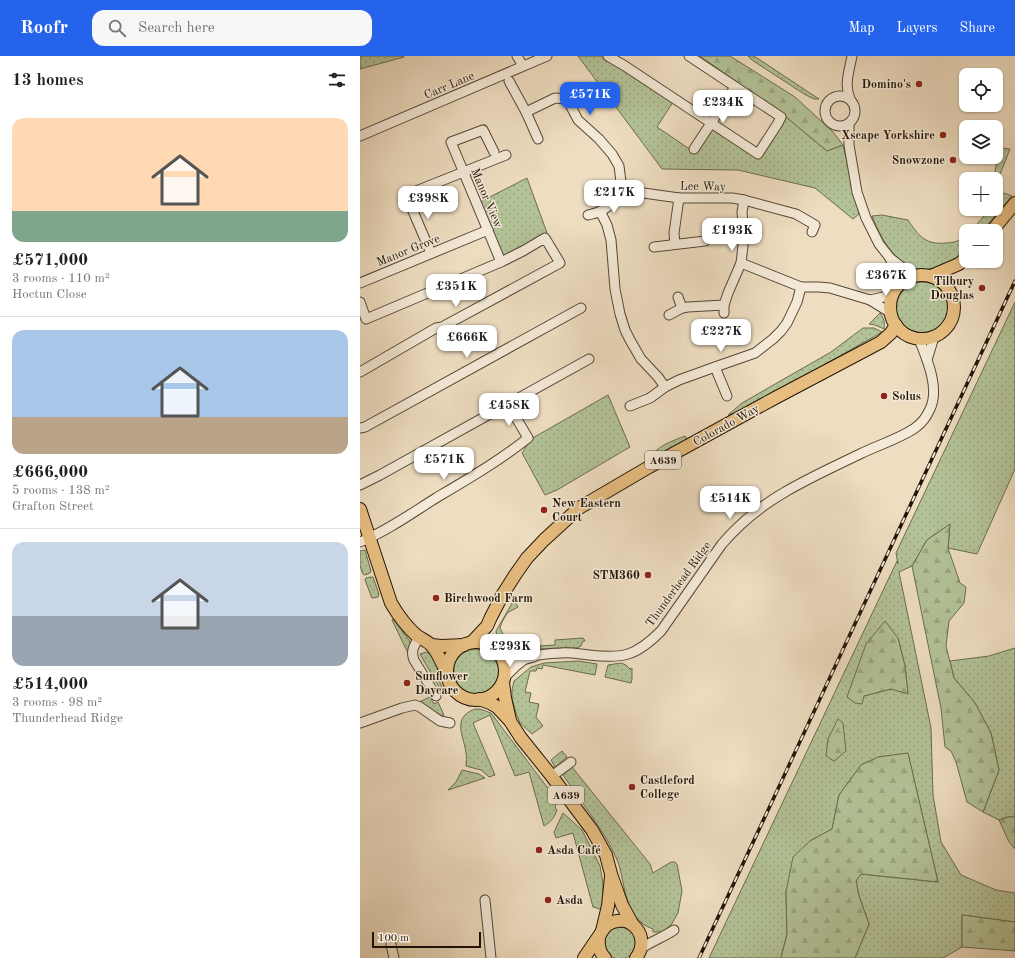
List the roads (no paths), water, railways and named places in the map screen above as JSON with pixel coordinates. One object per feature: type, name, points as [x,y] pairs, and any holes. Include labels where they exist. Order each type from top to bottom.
[{"type":"main road","points":[[998,224],[1015,202]]},
{"type":"main road","points":[[931,276],[959,263]]},
{"type":"main road","points":[[950,290],[952,279],[959,268]]},
{"type":"main road","points":[[916,339],[908,336],[900,330],[893,321],[890,304],[894,293],[902,282],[908,278],[924,275],[931,276],[942,282],[950,290],[955,308],[949,326],[942,333],[934,337]]},
{"type":"main road","name":"Colorado Way","points":[[468,643],[487,626],[503,594],[527,558],[579,508],[649,467],[774,398],[881,342],[891,334],[896,325]]},
{"type":"main road","name":"A639","points":[[916,339],[924,340],[934,337]]},
{"type":"main road","name":"Colorado Way","points":[[881,342],[900,338],[916,339]]},
{"type":"main road","points":[[360,509],[365,540],[391,603],[409,628],[431,645],[438,655],[452,686],[461,695],[473,699],[486,698],[499,689],[505,670],[504,662],[489,637],[487,626]]},
{"type":"main road","points":[[431,645],[442,646],[480,642],[488,644],[497,651]]},
{"type":"main road","points":[[448,676],[448,667],[451,658],[456,650],[468,643]]},
{"type":"main road","name":"A639","points":[[503,680],[510,721]]},
{"type":"main road","name":"A639","points":[[479,699],[497,707],[510,721],[521,738],[592,830],[606,855],[622,905],[633,925]]},
{"type":"main road","name":"A639","points":[[605,958],[599,949],[598,943],[608,906],[611,874]]},
{"type":"main road","name":"A639","points":[[584,958],[605,927],[612,923],[621,921],[627,922],[637,928],[641,936]]},
{"type":"main road","points":[[639,953],[642,941],[641,936]]},
{"type":"street","points":[[517,56],[523,66]]},
{"type":"street","name":"Carr Lane","points":[[360,136],[547,56]]},
{"type":"street","points":[[608,56],[758,154],[781,118],[689,56]]},
{"type":"street","points":[[852,56],[847,80],[847,91],[856,110],[849,124],[849,144],[857,192],[866,218],[879,244],[890,258],[915,276]]},
{"type":"street","points":[[509,80],[538,139]]},
{"type":"street","points":[[847,80],[828,101],[825,106],[824,113],[828,121],[832,124],[837,126],[849,124]]},
{"type":"street","points":[[694,149],[735,87]]},
{"type":"street","points":[[526,112],[555,98],[567,99],[588,88]]},
{"type":"street","points":[[833,97],[842,95],[850,99]]},
{"type":"street","points":[[567,99],[578,120],[599,139],[612,154],[619,166],[622,190],[618,196],[600,211],[588,215]]},
{"type":"street","points":[[837,126],[849,144]]},
{"type":"street","name":"Manor View","points":[[494,152],[483,130],[451,142],[501,262]]},
{"type":"street","points":[[431,254],[406,195],[506,155]]},
{"type":"street","name":"Lee Way","points":[[622,190],[679,198],[732,198],[744,200],[796,214],[815,224],[812,232]]},
{"type":"street","points":[[674,244],[679,198]]},
{"type":"street","points":[[669,315],[682,308],[695,306],[724,309],[728,293],[741,263],[744,236],[742,212],[744,200]]},
{"type":"street","points":[[600,211],[607,225],[611,240],[615,289],[625,330],[641,359],[665,387]]},
{"type":"street","name":"Manor Grove","points":[[360,282],[488,230]]},
{"type":"street","points":[[360,302],[366,319],[501,262],[524,251],[545,238],[560,263],[442,327],[436,328],[360,372]]},
{"type":"street","points":[[654,247],[705,241]]},
{"type":"street","points":[[870,300],[894,293],[896,280],[890,258]]},
{"type":"street","points":[[741,263],[801,287],[830,288],[870,300],[891,313]]},
{"type":"street","points":[[630,406],[650,398],[665,387],[679,380],[755,353],[773,340],[787,323],[797,302],[801,287]]},
{"type":"street","points":[[678,297],[682,308]]},
{"type":"street","points":[[360,428],[365,427],[581,308]]},
{"type":"street","name":"Thunderhead Ridge","points":[[928,360],[934,337]]},
{"type":"street","name":"Thunderhead Ridge","points":[[497,651],[511,657],[525,659],[541,655],[560,653],[611,657],[625,655],[638,650],[649,643],[661,631],[722,544],[731,533],[756,511],[783,493],[816,475],[906,434],[925,419],[934,397],[933,384],[928,360],[916,339]]},
{"type":"street","points":[[360,485],[589,360]]},
{"type":"street","points":[[715,367],[727,396]]},
{"type":"street","points":[[365,540],[396,523],[510,453],[528,438],[508,404]]},
{"type":"street","points":[[419,637],[412,650],[412,655],[436,696]]},
{"type":"street","name":"Thunderhead Ridge","points":[[503,680],[525,659]]},
{"type":"street","points":[[360,723],[415,705],[440,721],[450,723]]},
{"type":"street","points":[[556,773],[571,762]]},
{"type":"street","points":[[485,900],[491,958]]},
{"type":"street","points":[[639,953],[658,939],[674,930]]},
{"type":"street","points":[[641,936],[658,939]]},
{"type":"street","points":[[391,945],[394,958]]},
{"type":"railway","points":[[699,958],[1015,281]]},
{"type":"place","name":"Domino's","points":[[919,84]]},
{"type":"place","name":"Xscape Yorkshire","points":[[943,135]]},
{"type":"place","name":"Snowzone","points":[[953,160]]},
{"type":"place","name":"Tilbury Douglas","points":[[982,288]]},
{"type":"place","name":"Solus","points":[[884,396]]},
{"type":"place","name":"New Eastern Court","points":[[544,510]]},
{"type":"place","name":"STM360","points":[[648,575]]},
{"type":"place","name":"Birchwood Farm","points":[[436,598]]},
{"type":"place","name":"Sunflower Daycare","points":[[407,683]]},
{"type":"place","name":"Castleford College","points":[[632,787]]},
{"type":"place","name":"Asda Café","points":[[539,850]]},
{"type":"place","name":"Asda","points":[[548,900]]}]
